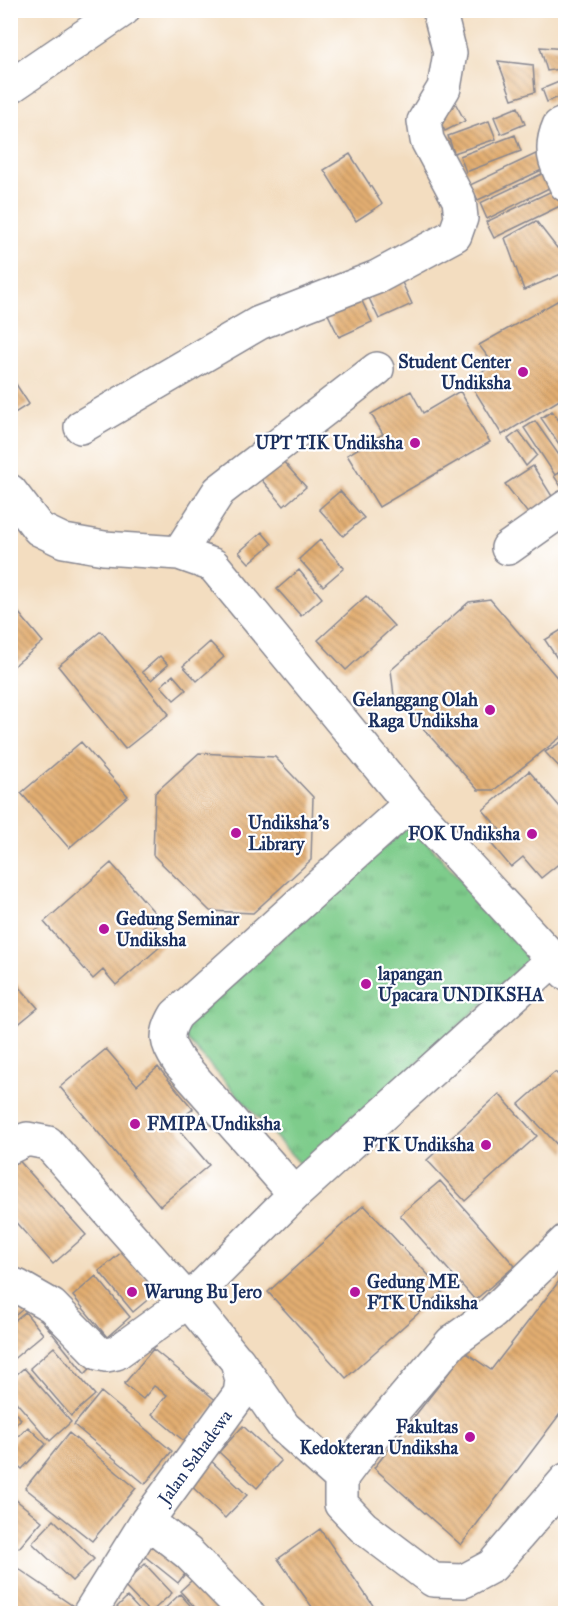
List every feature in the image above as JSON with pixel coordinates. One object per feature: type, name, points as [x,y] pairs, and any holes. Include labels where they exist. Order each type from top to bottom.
[{"type":"street","points":[[10,87],[123,10]]},
{"type":"street","points":[[81,427],[259,323],[377,277],[455,235],[461,218],[459,200],[427,140],[424,121],[444,88],[450,53],[439,10]]},
{"type":"street","points":[[566,123],[559,126],[554,138],[554,161],[566,185]]},
{"type":"street","points":[[179,553],[219,491],[377,369]]},
{"type":"street","points":[[508,548],[566,507]]},
{"type":"street","points":[[10,1284],[52,1306],[98,1353],[116,1353],[188,1301],[295,1194],[559,966],[410,804],[213,565],[179,553],[104,548],[64,541],[39,529],[15,508]]},
{"type":"street","points":[[295,1194],[179,1062],[169,1048],[168,1029],[176,1015],[410,804]]},
{"type":"street","points":[[11,1146],[27,1139],[48,1143],[188,1301],[237,1360],[284,1427],[341,1478]]},
{"type":"street","points":[[566,1241],[492,1313],[452,1342],[377,1430],[341,1478],[341,1504],[363,1527],[433,1580],[464,1581],[492,1566],[566,1480]]},
{"type":"street","name":"Jalan Sahadewa","points":[[89,1614],[147,1521],[240,1394],[242,1380],[237,1360]]},
{"type":"street","points":[[147,1521],[189,1553],[248,1614]]},
{"type":"green space","points":[[410,824],[533,959],[302,1166],[179,1031]]},
{"type":"building","points":[[540,47],[566,49],[566,68],[547,71]]},
{"type":"building","points":[[498,61],[533,65],[535,92],[512,99]]},
{"type":"building","points":[[566,79],[566,94],[547,102],[542,89]]},
{"type":"building","points":[[453,99],[465,121],[445,131],[433,109]]},
{"type":"building","points":[[518,107],[525,124],[501,134],[494,117]]},
{"type":"building","points":[[489,121],[496,139],[454,153],[448,136]]},
{"type":"building","points":[[515,135],[521,151],[466,172],[460,156]]},
{"type":"building","points":[[540,152],[546,168],[478,200],[470,185]]},
{"type":"building","points":[[350,154],[382,204],[356,221],[324,170]]},
{"type":"building","points":[[550,170],[555,185],[487,219],[480,203]]},
{"type":"building","points":[[556,189],[562,205],[494,238],[486,222]]},
{"type":"building","points":[[536,221],[557,248],[566,248],[566,272],[524,290],[505,238]]},
{"type":"building","points":[[400,278],[412,304],[379,319],[367,294]]},
{"type":"building","name":"Student Center Undiksha","points":[[566,296],[566,396],[502,435],[468,380],[494,365],[479,345]]},
{"type":"building","points":[[360,297],[372,322],[339,337],[327,312]]},
{"type":"building","points":[[10,375],[29,404],[10,416]]},
{"type":"building","points":[[411,391],[423,413],[460,391],[490,442],[379,507],[347,455],[383,434],[371,414]]},
{"type":"building","points":[[552,411],[566,430],[566,454],[541,418]]},
{"type":"building","points":[[535,421],[566,465],[566,468],[555,475],[524,428]]},
{"type":"building","points":[[519,431],[537,455],[526,466],[508,439]]},
{"type":"building","points":[[282,460],[306,487],[284,506],[260,478]]},
{"type":"building","points":[[533,466],[555,501],[533,520],[505,484]]},
{"type":"building","points":[[566,469],[566,494],[554,476]]},
{"type":"building","points":[[340,491],[364,518],[343,536],[319,509]]},
{"type":"building","points":[[262,532],[272,544],[249,563],[239,552]]},
{"type":"building","points":[[320,540],[344,568],[323,586],[299,559]]},
{"type":"building","points":[[299,570],[322,598],[301,616],[277,589]]},
{"type":"building","points":[[366,596],[394,626],[346,670],[318,640]]},
{"type":"building","points":[[490,599],[566,688],[566,733],[494,790],[478,790],[394,696],[391,670],[469,602]]},
{"type":"building","points":[[13,606],[43,642],[10,669],[10,608]]},
{"type":"building","points":[[566,627],[566,672],[545,640]]},
{"type":"building","points":[[101,631],[169,714],[125,749],[58,666]]},
{"type":"building","points":[[210,642],[224,657],[197,681],[183,666]]},
{"type":"building","points":[[160,656],[168,665],[151,680],[142,672]]},
{"type":"building","points":[[173,675],[186,690],[174,700],[161,686]]},
{"type":"building","points":[[566,739],[566,774],[545,752]]},
{"type":"building","points":[[81,742],[128,796],[69,848],[21,793]]},
{"type":"building","points":[[199,753],[275,757],[313,797],[311,860],[253,913],[210,911],[153,855],[155,793]]},
{"type":"building","points":[[529,771],[566,814],[566,858],[541,878],[523,857],[511,867],[489,841],[501,831],[483,810]]},
{"type":"building","points":[[111,863],[162,921],[150,931],[162,945],[116,985],[103,970],[93,979],[44,922]]},
{"type":"building","points":[[10,976],[38,1008],[10,1031]]},
{"type":"building","points":[[106,1049],[137,1085],[158,1067],[193,1109],[174,1124],[209,1165],[160,1206],[60,1087]]},
{"type":"building","points":[[555,1072],[566,1082],[566,1154],[519,1104]]},
{"type":"building","points":[[499,1094],[537,1136],[465,1201],[427,1160]]},
{"type":"building","points":[[14,1155],[86,1235],[53,1264],[10,1216],[10,1158]]},
{"type":"building","points":[[440,1181],[515,1266],[475,1300],[400,1215]]},
{"type":"building","name":"Gedung ME FTK Undiksha","points":[[364,1205],[443,1291],[346,1378],[268,1292]]},
{"type":"building","points":[[123,1251],[157,1292],[133,1312],[99,1271]]},
{"type":"building","name":"Fakultas Kedokteran Undiksha","points":[[566,1272],[566,1406],[461,1545],[374,1468],[465,1352],[491,1370]]},
{"type":"building","points":[[96,1276],[130,1317],[107,1337],[73,1296]]},
{"type":"building","points":[[10,1295],[23,1309],[10,1320]]},
{"type":"building","points":[[32,1308],[99,1359],[85,1374]]},
{"type":"building","points":[[25,1312],[43,1334],[10,1362],[10,1324]]},
{"type":"building","points":[[54,1347],[95,1395],[71,1416],[30,1368]]},
{"type":"building","points":[[153,1349],[218,1402],[185,1442],[152,1414],[167,1395],[154,1386],[143,1399],[124,1384]]},
{"type":"building","points":[[24,1368],[71,1422],[50,1441],[10,1395],[10,1380]]},
{"type":"building","points":[[101,1392],[172,1451],[145,1484],[74,1425]]},
{"type":"building","points":[[10,1408],[21,1419],[10,1430]]},
{"type":"building","points":[[243,1426],[281,1461],[257,1488],[219,1452]]},
{"type":"building","points":[[28,1427],[46,1444],[22,1469],[10,1459],[10,1445]]},
{"type":"building","points":[[69,1433],[136,1488],[92,1541],[25,1488]]},
{"type":"building","points":[[207,1457],[247,1495],[225,1518],[185,1480]]},
{"type":"building","points":[[10,1495],[42,1521],[19,1548],[10,1541]]},
{"type":"building","points":[[54,1520],[94,1559],[72,1581],[32,1543]]},
{"type":"building","points":[[154,1528],[194,1562],[178,1583],[142,1554]]},
{"type":"building","points":[[320,1529],[379,1614],[317,1614],[278,1559]]},
{"type":"building","points":[[145,1564],[172,1593],[150,1613],[123,1585]]},
{"type":"building","points":[[13,1565],[73,1606],[68,1614],[23,1614],[10,1604],[10,1569]]},
{"type":"building","points":[[202,1571],[229,1600],[214,1614],[201,1614],[180,1591]]},
{"type":"building","points":[[180,1594],[198,1614],[159,1614]]},
{"type":"building","points":[[127,1597],[143,1614],[110,1614]]},
{"type":"place","name":"Student Center Undiksha","points":[[523,372]]},
{"type":"place","name":"UPT TIK Undiksha","points":[[415,443]]},
{"type":"place","name":"Gelanggang Olah Raga Undiksha","points":[[490,710]]},
{"type":"place","name":"Undiksha's Library","points":[[236,833]]},
{"type":"place","name":"FOK Undiksha","points":[[532,834]]},
{"type":"place","name":"Gedung Seminar Undiksha","points":[[104,929]]},
{"type":"place","name":"lapangan Upacara UNDIKSHA","points":[[366,984]]},
{"type":"place","name":"FMIPA Undiksha","points":[[135,1124]]},
{"type":"place","name":"FTK Undiksha","points":[[486,1145]]},
{"type":"place","name":"Warung Bu Jero","points":[[132,1292]]},
{"type":"place","name":"Gedung ME FTK Undiksha","points":[[355,1292]]},
{"type":"place","name":"Fakultas Kedokteran Undiksha","points":[[470,1437]]}]
